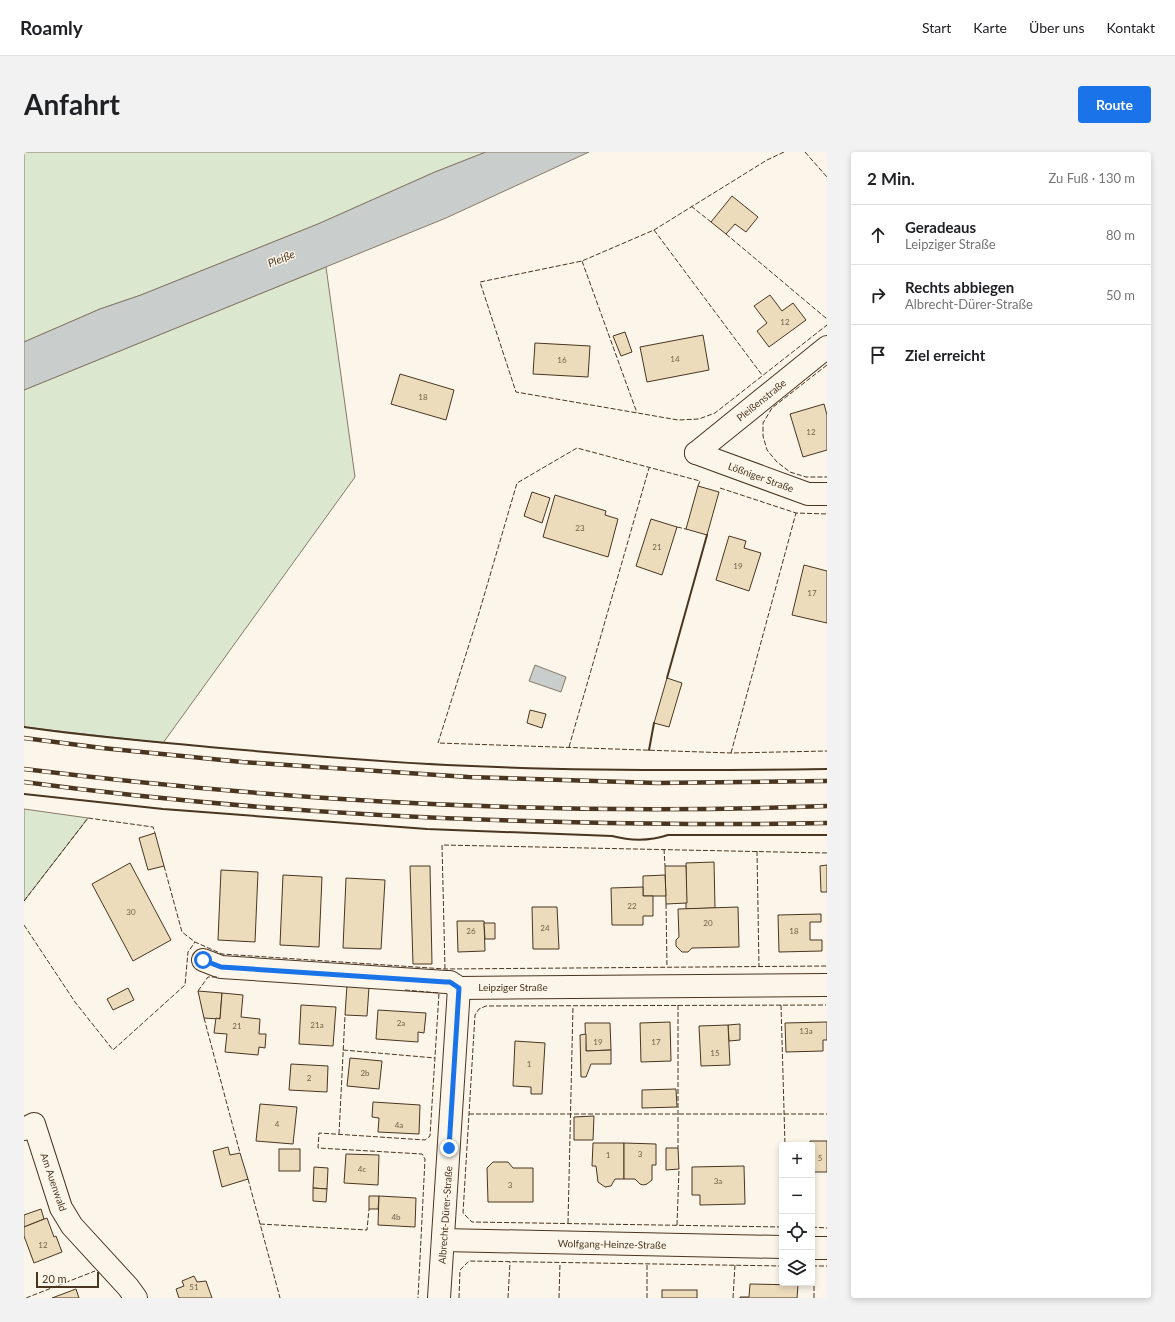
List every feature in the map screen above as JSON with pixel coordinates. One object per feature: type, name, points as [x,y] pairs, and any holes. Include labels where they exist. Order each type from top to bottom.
[{"type":"street","name":"Pleißenstraße","points":[[696,453],[827,348]]},
{"type":"street","name":"Lößniger Straße","points":[[696,453],[808,494],[827,494]]},
{"type":"street","name":"Leipziger Straße","points":[[203,960],[221,967],[450,982],[459,988],[827,986]]},
{"type":"street","name":"Albrecht-Dürer-Straße","points":[[439,1298],[459,988]]},
{"type":"street","name":"Am Auenwald","points":[[24,1129],[34,1124],[61,1208],[72,1226],[128,1287],[136,1298]]},
{"type":"street","name":"Wolfgang-Heinze-Straße","points":[[443,1240],[779,1247]]},
{"type":"street","points":[[815,1248],[827,1248]]},
{"type":"green space","points":[[24,152],[486,152],[435,172],[318,224],[141,295],[100,309],[24,342]]},
{"type":"green space","points":[[326,267],[355,477],[163,743],[24,727],[24,390]]},
{"type":"green space","points":[[24,809],[88,818],[24,901]]},
{"type":"water","name":"Pleiße","points":[[486,152],[589,152],[446,218],[24,390],[24,342],[100,309],[141,295],[318,224],[435,172]]},
{"type":"water","points":[[535,665],[566,677],[561,692],[529,681]]},
{"type":"building","points":[[732,196],[758,217],[746,232],[735,224],[726,234],[711,222]]},
{"type":"building","points":[[770,295],[782,311],[793,303],[806,320],[769,347],[757,331],[767,323],[754,306]]},
{"type":"building","points":[[625,332],[632,352],[621,356],[613,336]]},
{"type":"building","points":[[703,335],[709,370],[647,382],[640,347]]},
{"type":"building","points":[[535,343],[590,346],[588,377],[533,374]]},
{"type":"building","points":[[400,374],[454,390],[446,420],[391,404]]},
{"type":"building","points":[[824,404],[827,415],[827,450],[803,457],[790,414]]},
{"type":"building","points":[[698,486],[719,492],[707,535],[686,529]]},
{"type":"building","points":[[532,492],[550,498],[542,523],[524,516]]},
{"type":"building","points":[[555,495],[606,511],[605,515],[618,519],[608,557],[543,537]]},
{"type":"building","points":[[651,519],[677,527],[662,575],[636,566]]},
{"type":"building","points":[[729,536],[746,541],[744,548],[761,553],[749,591],[716,580]]},
{"type":"building","points":[[804,565],[827,571],[827,623],[792,615]]},
{"type":"building","points":[[667,678],[682,683],[669,727],[654,723]]},
{"type":"building","points":[[530,710],[546,714],[542,728],[527,723]]},
{"type":"building","points":[[155,833],[164,866],[148,870],[139,838]]},
{"type":"building","points":[[714,862],[715,908],[686,909],[686,863]]},
{"type":"building","points":[[130,863],[171,940],[133,961],[92,884]]},
{"type":"building","points":[[827,865],[827,892],[821,892],[820,866]]},
{"type":"building","points":[[410,866],[430,866],[432,964],[413,964]]},
{"type":"building","points":[[665,866],[686,866],[687,903],[666,904]]},
{"type":"building","points":[[221,870],[258,872],[255,942],[218,940]]},
{"type":"building","points":[[283,875],[322,877],[319,947],[280,945]]},
{"type":"building","points":[[665,875],[666,896],[643,896],[643,876]]},
{"type":"building","points":[[346,878],[385,880],[381,949],[343,948]]},
{"type":"building","points":[[643,887],[643,896],[653,896],[653,916],[643,916],[643,925],[612,925],[611,888]]},
{"type":"building","points":[[532,907],[557,907],[559,949],[533,949]]},
{"type":"building","points":[[738,907],[739,947],[692,948],[688,952],[682,952],[676,946],[676,940],[679,937],[678,909]]},
{"type":"building","points":[[821,914],[821,922],[810,922],[810,940],[822,940],[822,951],[779,952],[778,915]]},
{"type":"building","points":[[457,921],[484,921],[485,951],[458,952]]},
{"type":"building","points":[[484,923],[495,923],[495,939],[485,939]]},
{"type":"building","points":[[347,985],[369,987],[367,1016],[345,1015]]},
{"type":"building","points":[[128,988],[134,1000],[113,1010],[107,999]]},
{"type":"building","points":[[198,991],[222,993],[220,1019],[204,1018]]},
{"type":"building","points":[[222,993],[243,995],[241,1017],[260,1019],[259,1034],[266,1034],[265,1048],[259,1047],[258,1055],[225,1052],[227,1034],[214,1033],[216,1018],[220,1019]]},
{"type":"building","points":[[301,1005],[336,1007],[333,1046],[299,1044]]},
{"type":"building","points":[[378,1010],[426,1013],[424,1033],[418,1032],[418,1042],[376,1039]]},
{"type":"building","points":[[670,1022],[671,1061],[641,1062],[640,1023]]},
{"type":"building","points":[[827,1022],[827,1040],[823,1040],[823,1051],[786,1052],[785,1023]]},
{"type":"building","points":[[585,1023],[610,1023],[611,1050],[586,1051]]},
{"type":"building","points":[[740,1024],[740,1040],[729,1041],[728,1025]]},
{"type":"building","points":[[728,1025],[730,1065],[701,1066],[699,1026]]},
{"type":"building","points":[[586,1034],[586,1051],[611,1050],[611,1064],[591,1064],[586,1077],[581,1077],[580,1035]]},
{"type":"building","points":[[515,1041],[545,1043],[542,1094],[531,1094],[531,1087],[513,1086]]},
{"type":"building","points":[[350,1058],[382,1061],[379,1089],[347,1086]]},
{"type":"building","points":[[291,1064],[328,1066],[327,1092],[289,1090]]},
{"type":"building","points":[[676,1089],[677,1107],[642,1108],[642,1090]]},
{"type":"building","points":[[373,1102],[420,1105],[419,1134],[378,1132],[379,1118],[372,1117]]},
{"type":"building","points":[[260,1104],[297,1107],[293,1144],[256,1141]]},
{"type":"building","points":[[594,1116],[593,1140],[574,1140],[574,1117]]},
{"type":"building","points":[[827,1141],[827,1172],[815,1172],[815,1142],[810,1142]]},
{"type":"building","points":[[593,1143],[624,1143],[624,1179],[615,1179],[611,1186],[605,1187],[598,1182],[596,1166],[592,1166]]},
{"type":"building","points":[[624,1143],[656,1144],[656,1165],[652,1165],[652,1180],[647,1184],[640,1184],[635,1179],[624,1179]]},
{"type":"building","points":[[228,1147],[230,1155],[240,1153],[248,1179],[222,1187],[213,1151]]},
{"type":"building","points":[[666,1148],[678,1148],[679,1169],[666,1170]]},
{"type":"building","points":[[279,1149],[300,1149],[300,1171],[279,1171]]},
{"type":"building","points":[[346,1154],[379,1155],[378,1185],[344,1183]]},
{"type":"building","points":[[493,1162],[508,1162],[513,1168],[533,1168],[533,1202],[488,1202],[487,1168]]},
{"type":"building","points":[[744,1166],[745,1204],[700,1205],[700,1195],[692,1195],[692,1167]]},
{"type":"building","points":[[314,1167],[328,1168],[327,1189],[313,1188]]},
{"type":"building","points":[[313,1188],[327,1189],[326,1202],[313,1201]]},
{"type":"building","points":[[369,1196],[379,1196],[378,1209],[369,1209]]},
{"type":"building","points":[[379,1196],[416,1198],[415,1227],[378,1225]]},
{"type":"building","points":[[41,1209],[44,1219],[24,1227],[24,1215]]},
{"type":"building","points":[[47,1218],[54,1237],[56,1236],[62,1252],[34,1263],[24,1236],[24,1227]]},
{"type":"building","points":[[194,1276],[197,1282],[206,1281],[212,1298],[179,1298],[176,1289],[184,1286],[182,1281]]},
{"type":"building","points":[[750,1284],[798,1286],[797,1298],[740,1298],[749,1297]]},
{"type":"building","points":[[76,1289],[79,1298],[52,1298]]},
{"type":"building","points":[[662,1290],[697,1290],[697,1298],[662,1298]]},
{"type":"railway","points":[[24,738],[102,748],[242,762],[468,777],[657,783],[827,781]]},
{"type":"railway","points":[[24,769],[224,790],[425,804],[626,809],[726,809],[827,806]]},
{"type":"railway","points":[[24,782],[158,798],[293,810],[361,814],[496,820],[630,823],[827,823]]},
{"type":"fence","points":[[784,152],[767,160],[654,230],[582,261],[480,282],[516,392],[678,420],[699,419],[715,413],[827,325]]},
{"type":"fence","points":[[805,152],[827,177]]},
{"type":"fence","points":[[691,206],[711,222]]},
{"type":"fence","points":[[654,230],[762,375]]},
{"type":"fence","points":[[726,234],[827,319]]},
{"type":"fence","points":[[582,261],[637,413]]},
{"type":"fence","points":[[827,365],[772,408],[763,423],[763,436],[767,450],[777,462],[790,472],[806,477],[827,477]]},
{"type":"fence","points":[[698,486],[700,481],[577,448],[517,483],[479,613],[438,743],[731,753],[827,751]]},
{"type":"fence","points":[[569,747],[649,468]]},
{"type":"fence","points":[[720,488],[796,513],[827,514]]},
{"type":"fence","points":[[731,753],[796,513]]},
{"type":"fence","points":[[677,527],[686,529]]},
{"type":"fence","points":[[24,901],[88,818],[153,827],[155,833]]},
{"type":"fence","points":[[445,969],[442,845],[827,853]]},
{"type":"fence","points":[[664,849],[665,866]]},
{"type":"fence","points":[[757,851],[759,967]]},
{"type":"fence","points":[[164,866],[182,932],[195,942],[222,954],[445,969],[827,966]]},
{"type":"fence","points":[[666,904],[667,967]]},
{"type":"fence","points":[[24,925],[75,1002],[113,1050],[185,985],[188,952],[195,942]]},
{"type":"fence","points":[[198,991],[208,977],[219,977]]},
{"type":"fence","points":[[405,990],[439,993],[430,1136],[425,1140],[319,1133],[318,1148],[422,1154],[425,1159],[418,1298]]},
{"type":"fence","points":[[678,1005],[678,1148]]},
{"type":"fence","points":[[781,1005],[785,1142]]},
{"type":"fence","points":[[779,1227],[472,1222],[463,1213],[475,1015],[479,1009],[486,1006],[826,1005]]},
{"type":"fence","points":[[568,1223],[573,1006]]},
{"type":"fence","points":[[339,1134],[345,1015]]},
{"type":"fence","points":[[204,1018],[240,1153]]},
{"type":"fence","points":[[343,1050],[435,1058]]},
{"type":"fence","points":[[469,1114],[827,1114]]},
{"type":"fence","points":[[677,1225],[679,1169]]},
{"type":"fence","points":[[248,1179],[280,1298]]},
{"type":"fence","points":[[260,1224],[367,1230],[369,1209]]},
{"type":"fence","points":[[815,1227],[827,1228]]},
{"type":"fence","points":[[459,1298],[460,1270],[469,1261],[779,1266]]},
{"type":"fence","points":[[508,1298],[510,1262]]},
{"type":"fence","points":[[559,1298],[560,1263]]},
{"type":"fence","points":[[647,1264],[647,1298]]},
{"type":"fence","points":[[733,1298],[735,1265]]},
{"type":"fence","points":[[815,1266],[827,1266]]},
{"type":"fence","points":[[26,1298],[95,1271]]},
{"type":"fence","points":[[814,1286],[814,1298]]},
{"type":"wall","points":[[667,678],[707,535]]},
{"type":"wall","points":[[649,750],[654,723]]},
{"type":"wall","points":[[24,727],[93,736],[209,747],[447,765],[637,770],[827,769]]},
{"type":"wall","points":[[24,794],[163,809],[427,829],[612,836],[640,840],[668,835],[827,835]]},
{"type":"route","points":[[203,960],[221,967],[450,982],[459,988],[449,1148]]}]
